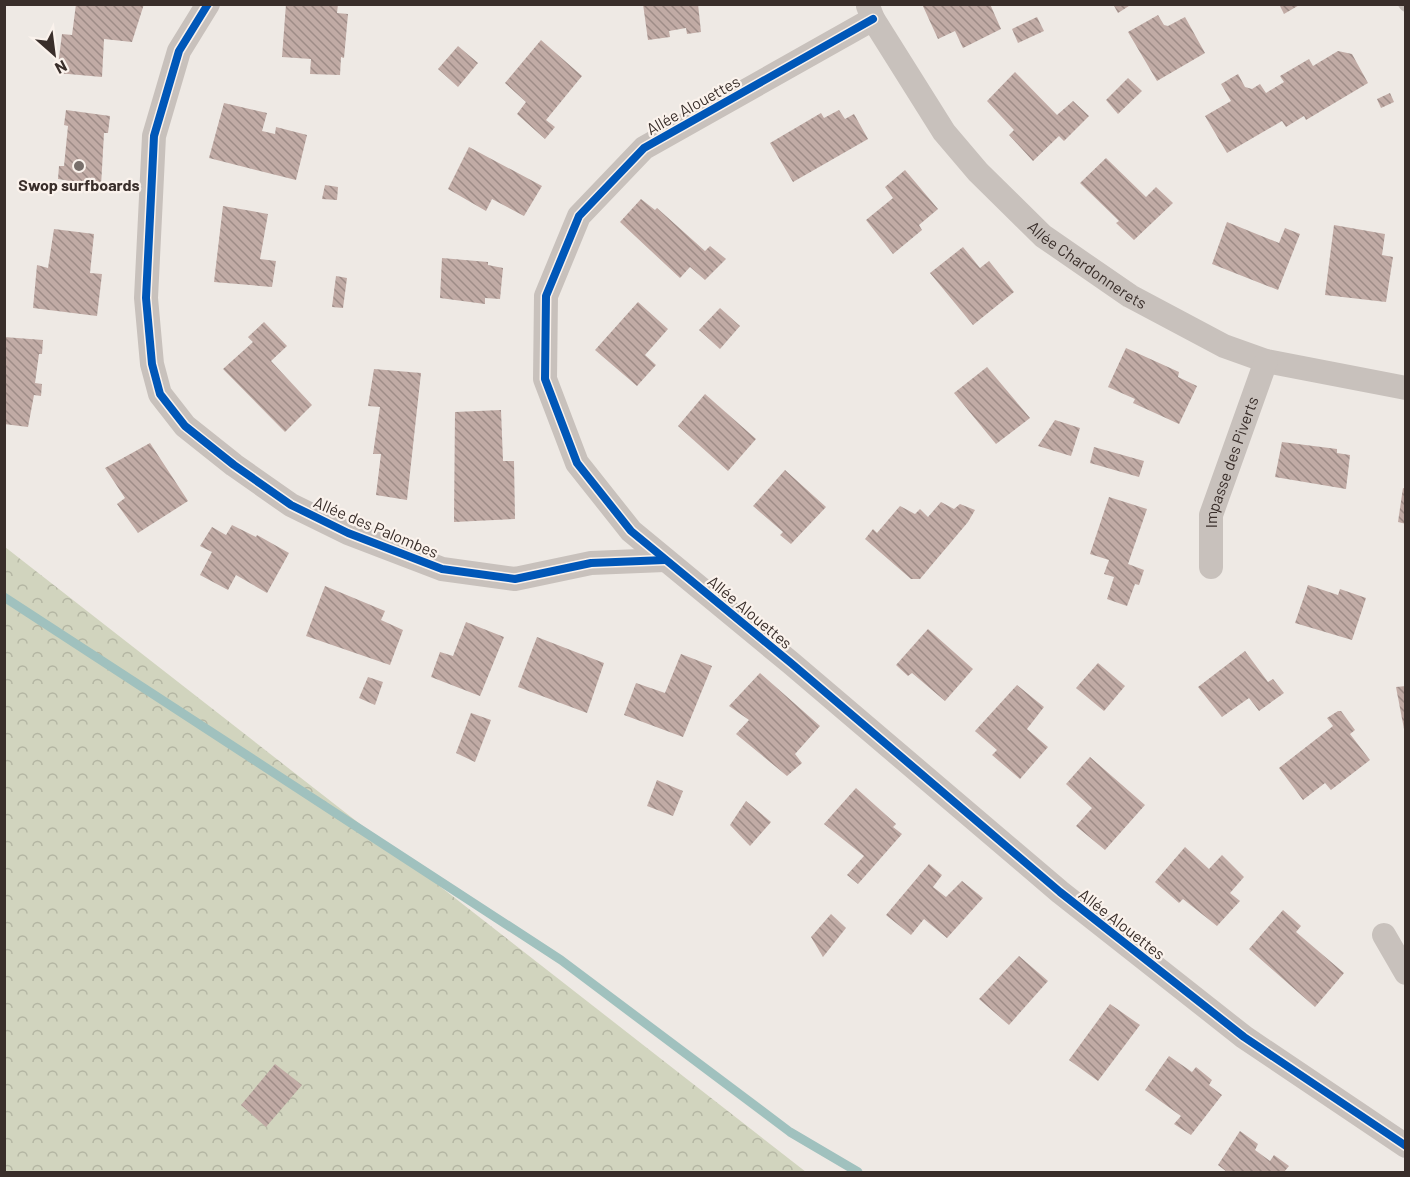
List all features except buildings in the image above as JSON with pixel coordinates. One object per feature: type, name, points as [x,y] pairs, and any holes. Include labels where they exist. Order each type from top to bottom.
[{"type":"street","name":"Allée des Palombes","points":[[208,4],[179,51],[154,136],[146,298],[152,364],[160,394],[185,426],[234,465],[291,505],[348,533],[442,569],[515,579],[591,563],[665,560]]},
{"type":"street","name":"Allée Alouettes","points":[[870,12],[644,148],[579,216],[546,296],[544,379],[577,463],[631,531],[1060,892],[1244,1037],[1406,1146]]},
{"type":"street","name":"Allée Chardonnerets","points":[[870,12],[945,132],[978,172],[1043,236],[1130,296],[1224,346],[1266,361],[1406,388]]},
{"type":"street","name":"Impasse des Piverts","points":[[1211,567],[1211,515],[1266,361]]},
{"type":"street","points":[[1384,935],[1406,973]]},
{"type":"green space","points":[[5,547],[806,1172],[5,1172]]},
{"type":"waterway","points":[[4,597],[561,960],[790,1132],[858,1172]]},
{"type":"cycle path","points":[[208,4],[179,51],[154,136],[146,298],[152,364],[160,394],[185,426],[234,465],[291,505],[348,533],[442,569],[515,579],[591,563],[665,560]]},
{"type":"cycle path","points":[[873,19],[644,148],[579,216],[546,296],[545,379],[577,463],[631,531],[791,663],[1060,892],[1244,1037],[1406,1146]]},
{"type":"place","name":"Swop surfboards","points":[[79,166]]}]
